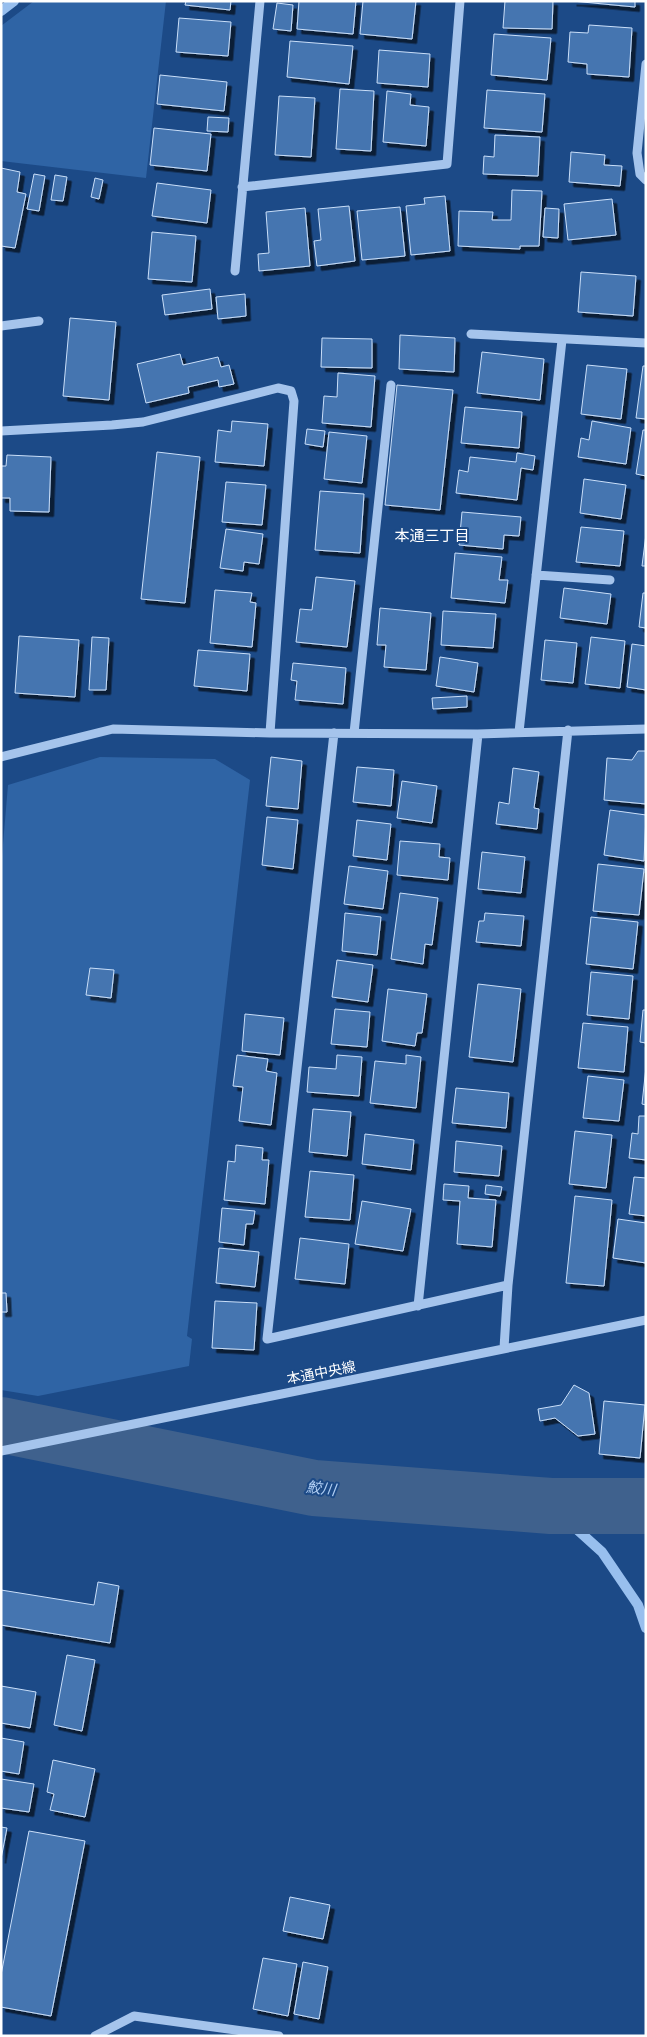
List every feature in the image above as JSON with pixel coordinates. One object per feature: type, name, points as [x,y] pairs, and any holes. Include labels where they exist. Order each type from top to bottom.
[{"type":"street","points":[[235,271],[260,1]]},
{"type":"street","points":[[242,187],[447,164],[460,1]]},
{"type":"street","points":[[646,64],[637,153],[640,174],[646,180]]},
{"type":"street","points":[[1,326],[39,321]]},
{"type":"street","points":[[471,334],[646,343]]},
{"type":"street","points":[[519,732],[562,340]]},
{"type":"street","points":[[354,733],[391,385]]},
{"type":"street","points":[[1,431],[143,422],[278,388],[291,391],[294,401],[270,733]]},
{"type":"street","points":[[536,575],[610,580]]},
{"type":"street","points":[[1,757],[113,729],[270,733],[478,734],[646,729]]},
{"type":"street","points":[[504,1348],[508,1285],[568,730]]},
{"type":"street","points":[[334,733],[267,1338],[508,1285]]},
{"type":"street","points":[[418,1306],[478,734]]},
{"type":"street","name":"本通中央線","points":[[1,1451],[646,1320]]},
{"type":"street","points":[[95,2036],[134,2016],[279,2036]]},
{"type":"shaded area","points":[[34,1],[166,1],[146,178],[1,161],[1,26]]},
{"type":"shaded area","points":[[100,757],[215,759],[250,780],[187,1336],[192,1339],[189,1366],[38,1396],[1,1390],[1,868],[8,785]]},
{"type":"building","points":[[186,1],[231,1],[230,10],[185,5]]},
{"type":"building","points":[[299,1],[356,1],[353,34],[297,29]]},
{"type":"building","points":[[363,1],[416,1],[412,39],[360,34]]},
{"type":"building","points":[[505,1],[553,1],[552,29],[503,28]]},
{"type":"building","points":[[572,1],[635,1],[635,7]]},
{"type":"building","points":[[277,3],[293,5],[291,31],[273,29]]},
{"type":"building","points":[[179,18],[231,22],[228,56],[176,52]]},
{"type":"building","points":[[589,25],[632,28],[629,77],[587,74],[587,64],[568,62],[570,32],[588,33]]},
{"type":"building","points":[[494,34],[551,38],[547,80],[491,75]]},
{"type":"building","points":[[290,41],[353,46],[349,84],[287,77]]},
{"type":"building","points":[[379,50],[430,54],[428,87],[377,83]]},
{"type":"building","points":[[160,75],[227,82],[224,111],[157,104]]},
{"type":"building","points":[[340,89],[374,91],[371,151],[336,149]]},
{"type":"building","points":[[487,90],[545,94],[542,132],[484,128]]},
{"type":"building","points":[[387,91],[411,94],[410,105],[429,107],[426,146],[383,142]]},
{"type":"building","points":[[279,96],[315,98],[311,157],[275,155]]},
{"type":"building","points":[[208,117],[229,118],[228,132],[207,131]]},
{"type":"building","points":[[154,128],[211,134],[207,171],[150,165]]},
{"type":"building","points":[[495,135],[540,137],[538,176],[483,174],[484,156],[494,157]]},
{"type":"building","points":[[571,152],[605,155],[604,165],[622,166],[620,186],[569,182]]},
{"type":"building","points":[[1,168],[20,172],[17,192],[26,194],[15,248],[1,246]]},
{"type":"building","points":[[34,174],[45,176],[39,211],[27,209]]},
{"type":"building","points":[[55,175],[67,177],[63,201],[51,200]]},
{"type":"building","points":[[95,178],[103,180],[99,199],[91,197]]},
{"type":"building","points":[[157,183],[211,190],[207,223],[152,216]]},
{"type":"building","points":[[512,190],[542,191],[539,246],[520,246],[520,249],[458,246],[459,211],[493,212],[492,220],[511,220]]},
{"type":"building","points":[[445,196],[450,251],[411,255],[406,206],[425,204],[424,198]]},
{"type":"building","points":[[612,199],[616,235],[568,240],[564,204]]},
{"type":"building","points":[[349,206],[355,261],[317,266],[314,241],[321,240],[318,209]]},
{"type":"building","points":[[400,207],[405,256],[362,260],[357,211]]},
{"type":"building","points":[[305,208],[310,266],[259,271],[258,254],[269,253],[266,212]]},
{"type":"building","points":[[545,208],[559,209],[558,238],[543,237]]},
{"type":"building","points":[[152,232],[196,236],[192,282],[148,279]]},
{"type":"building","points":[[581,272],[636,276],[633,316],[578,312]]},
{"type":"building","points":[[210,289],[212,309],[165,315],[162,295]]},
{"type":"building","points":[[245,294],[246,316],[218,319],[216,297]]},
{"type":"building","points":[[70,318],[116,322],[109,400],[63,396]]},
{"type":"building","points":[[400,335],[455,338],[454,372],[399,369]]},
{"type":"building","points":[[322,338],[372,339],[372,368],[321,367]]},
{"type":"building","points":[[482,352],[544,359],[540,400],[477,393]]},
{"type":"building","points":[[180,354],[183,365],[218,357],[221,367],[229,365],[234,384],[219,387],[218,380],[188,387],[189,393],[146,403],[137,364]]},
{"type":"building","points":[[587,365],[627,369],[621,419],[581,414]]},
{"type":"building","points":[[643,366],[646,366],[646,419],[636,418]]},
{"type":"building","points":[[338,373],[375,376],[371,427],[322,423],[324,396],[337,397]]},
{"type":"building","points":[[397,385],[453,390],[440,510],[385,505]]},
{"type":"building","points":[[465,407],[522,412],[519,448],[461,443]]},
{"type":"building","points":[[232,421],[268,424],[264,466],[215,462],[218,430],[231,432]]},
{"type":"building","points":[[592,421],[631,428],[626,464],[578,457],[581,438],[589,440]]},
{"type":"building","points":[[307,429],[325,431],[323,447],[305,444]]},
{"type":"building","points":[[643,430],[646,430],[646,476],[636,474]]},
{"type":"building","points":[[329,432],[367,436],[362,483],[324,479]]},
{"type":"building","points":[[157,452],[200,457],[185,603],[141,599]]},
{"type":"building","points":[[517,453],[535,456],[533,470],[521,468],[517,500],[456,493],[459,470],[468,472],[470,457],[516,462]]},
{"type":"building","points":[[7,455],[51,457],[49,512],[10,511],[10,498],[1,498],[1,466],[6,466]]},
{"type":"building","points":[[584,479],[626,485],[621,519],[580,513]]},
{"type":"building","points":[[226,482],[266,485],[262,525],[222,522]]},
{"type":"building","points":[[320,491],[364,494],[360,553],[315,550]]},
{"type":"building","points":[[462,512],[521,517],[519,536],[504,535],[503,549],[459,545]]},
{"type":"building","points":[[581,527],[624,531],[620,566],[576,562]]},
{"type":"building","points":[[226,529],[263,534],[259,564],[244,562],[243,571],[220,568]]},
{"type":"building","points":[[646,534],[646,566],[642,566]]},
{"type":"building","points":[[455,553],[502,557],[499,580],[508,580],[505,603],[451,598]]},
{"type":"building","points":[[316,577],[355,581],[347,647],[296,642],[300,609],[312,610]]},
{"type":"building","points":[[564,588],[611,594],[607,624],[560,618]]},
{"type":"building","points":[[215,590],[252,593],[250,602],[256,603],[252,647],[210,643]]},
{"type":"building","points":[[643,593],[646,593],[646,628],[639,627]]},
{"type":"building","points":[[380,608],[431,613],[426,670],[384,667],[386,645],[377,645]]},
{"type":"building","points":[[443,611],[496,614],[493,648],[441,645]]},
{"type":"building","points":[[19,636],[79,640],[75,697],[15,693]]},
{"type":"building","points":[[92,637],[109,638],[106,690],[89,690]]},
{"type":"building","points":[[591,637],[625,641],[620,688],[585,684]]},
{"type":"building","points":[[545,640],[577,643],[573,683],[541,680]]},
{"type":"building","points":[[632,644],[646,646],[646,690],[627,687]]},
{"type":"building","points":[[198,650],[250,654],[247,691],[194,686]]},
{"type":"building","points":[[440,657],[478,663],[474,692],[436,686]]},
{"type":"building","points":[[293,663],[346,668],[343,704],[295,700],[297,681],[291,680]]},
{"type":"building","points":[[467,696],[467,707],[433,709],[432,698]]},
{"type":"building","points":[[638,751],[646,751],[646,804],[604,800],[607,758],[632,760]]},
{"type":"building","points":[[271,757],[302,761],[298,809],[266,806]]},
{"type":"building","points":[[357,767],[394,770],[391,806],[353,802]]},
{"type":"building","points":[[513,768],[539,772],[534,808],[539,809],[537,829],[496,824],[499,802],[509,804]]},
{"type":"building","points":[[402,781],[437,786],[432,823],[397,818]]},
{"type":"building","points":[[610,810],[646,815],[644,861],[604,855]]},
{"type":"building","points":[[267,817],[298,820],[293,869],[262,865]]},
{"type":"building","points":[[357,820],[391,824],[387,860],[353,856]]},
{"type":"building","points":[[400,841],[440,844],[439,857],[450,858],[448,880],[397,875]]},
{"type":"building","points":[[482,852],[525,857],[521,893],[478,889]]},
{"type":"building","points":[[598,864],[644,869],[639,915],[593,911]]},
{"type":"building","points":[[349,866],[388,871],[383,909],[344,904]]},
{"type":"building","points":[[400,893],[438,898],[432,945],[425,944],[423,964],[391,959]]},
{"type":"building","points":[[345,913],[381,917],[377,955],[342,951]]},
{"type":"building","points":[[485,913],[524,916],[521,946],[476,942],[479,921],[484,921]]},
{"type":"building","points":[[591,917],[638,922],[633,969],[586,964]]},
{"type":"building","points":[[337,960],[373,965],[368,1002],[332,997]]},
{"type":"building","points":[[90,968],[114,970],[111,998],[86,995]]},
{"type":"building","points":[[591,972],[633,976],[629,1019],[587,1015]]},
{"type":"building","points":[[478,984],[521,989],[513,1062],[469,1057]]},
{"type":"building","points":[[388,989],[427,994],[422,1033],[417,1033],[415,1046],[382,1041]]},
{"type":"building","points":[[335,1009],[370,1012],[367,1047],[331,1044]]},
{"type":"building","points":[[643,1010],[646,1010],[646,1043],[640,1042]]},
{"type":"building","points":[[245,1014],[284,1018],[280,1055],[242,1051]]},
{"type":"building","points":[[583,1023],[628,1027],[624,1072],[578,1068]]},
{"type":"building","points":[[237,1055],[268,1059],[266,1071],[277,1073],[271,1125],[239,1121],[243,1087],[233,1086]]},
{"type":"building","points":[[337,1055],[362,1057],[359,1096],[307,1092],[309,1067],[336,1069]]},
{"type":"building","points":[[406,1055],[421,1057],[416,1108],[370,1103],[375,1061],[406,1064]]},
{"type":"building","points":[[646,1067],[646,1105],[642,1104]]},
{"type":"building","points":[[588,1076],[624,1080],[619,1121],[583,1118]]},
{"type":"building","points":[[456,1088],[509,1093],[506,1128],[452,1123]]},
{"type":"building","points":[[313,1109],[351,1112],[347,1156],[309,1152]]},
{"type":"building","points":[[639,1116],[646,1116],[646,1160],[629,1158],[632,1133],[638,1134]]},
{"type":"building","points":[[575,1131],[612,1135],[606,1188],[569,1184]]},
{"type":"building","points":[[365,1134],[414,1140],[411,1170],[362,1164]]},
{"type":"building","points":[[456,1141],[502,1146],[499,1176],[454,1172]]},
{"type":"building","points":[[236,1145],[263,1148],[262,1160],[269,1160],[265,1204],[224,1200],[228,1161],[235,1162]]},
{"type":"building","points":[[310,1171],[354,1175],[350,1220],[305,1217]]},
{"type":"building","points":[[634,1177],[646,1178],[646,1216],[629,1214]]},
{"type":"building","points":[[444,1184],[469,1186],[468,1198],[496,1200],[492,1247],[457,1244],[460,1201],[443,1200]]},
{"type":"building","points":[[486,1185],[502,1187],[500,1196],[485,1194]]},
{"type":"building","points":[[575,1196],[612,1200],[604,1286],[566,1283]]},
{"type":"building","points":[[362,1201],[411,1209],[403,1251],[355,1244]]},
{"type":"building","points":[[222,1208],[255,1211],[253,1224],[246,1224],[244,1245],[219,1242]]},
{"type":"building","points":[[618,1219],[646,1223],[646,1263],[613,1258]]},
{"type":"building","points":[[300,1238],[349,1244],[345,1284],[295,1279]]},
{"type":"building","points":[[219,1248],[259,1252],[255,1287],[216,1283]]},
{"type":"building","points":[[1,1293],[6,1293],[7,1312],[1,1312]]},
{"type":"building","points":[[215,1301],[257,1303],[254,1350],[212,1348]]},
{"type":"building","points":[[574,1385],[589,1393],[595,1434],[578,1436],[555,1418],[540,1421],[538,1409],[561,1405]]},
{"type":"building","points":[[604,1401],[645,1405],[640,1458],[599,1454]]},
{"type":"building","points":[[98,1582],[119,1586],[110,1643],[1,1625],[1,1590],[94,1605]]},
{"type":"building","points":[[67,1655],[95,1660],[82,1731],[54,1725]]},
{"type":"building","points":[[1,1686],[36,1692],[30,1728],[1,1723]]},
{"type":"building","points":[[1,1738],[24,1742],[19,1774],[1,1771]]},
{"type":"building","points":[[53,1760],[95,1769],[85,1817],[50,1810],[54,1794],[47,1792]]},
{"type":"building","points":[[1,1779],[34,1784],[29,1812],[1,1808]]},
{"type":"building","points":[[1,1827],[7,1828],[1,1859]]},
{"type":"building","points":[[29,1831],[85,1841],[51,2016],[1,2007],[1,1975]]},
{"type":"building","points":[[290,1897],[330,1905],[323,1939],[283,1931]]},
{"type":"building","points":[[263,1958],[297,1964],[288,2016],[253,2009]]},
{"type":"building","points":[[303,1962],[328,1967],[319,2019],[294,2014]]},
{"type":"waterway","points":[[1,11],[14,1]]},
{"type":"waterway","name":"鮫川","points":[[1,1425],[314,1488],[551,1506],[646,1506]]},
{"type":"waterway","points":[[551,1506],[602,1552],[638,1605],[646,1628]]},
{"type":"district","name":"本通三丁目","points":[[432,535]]}]
